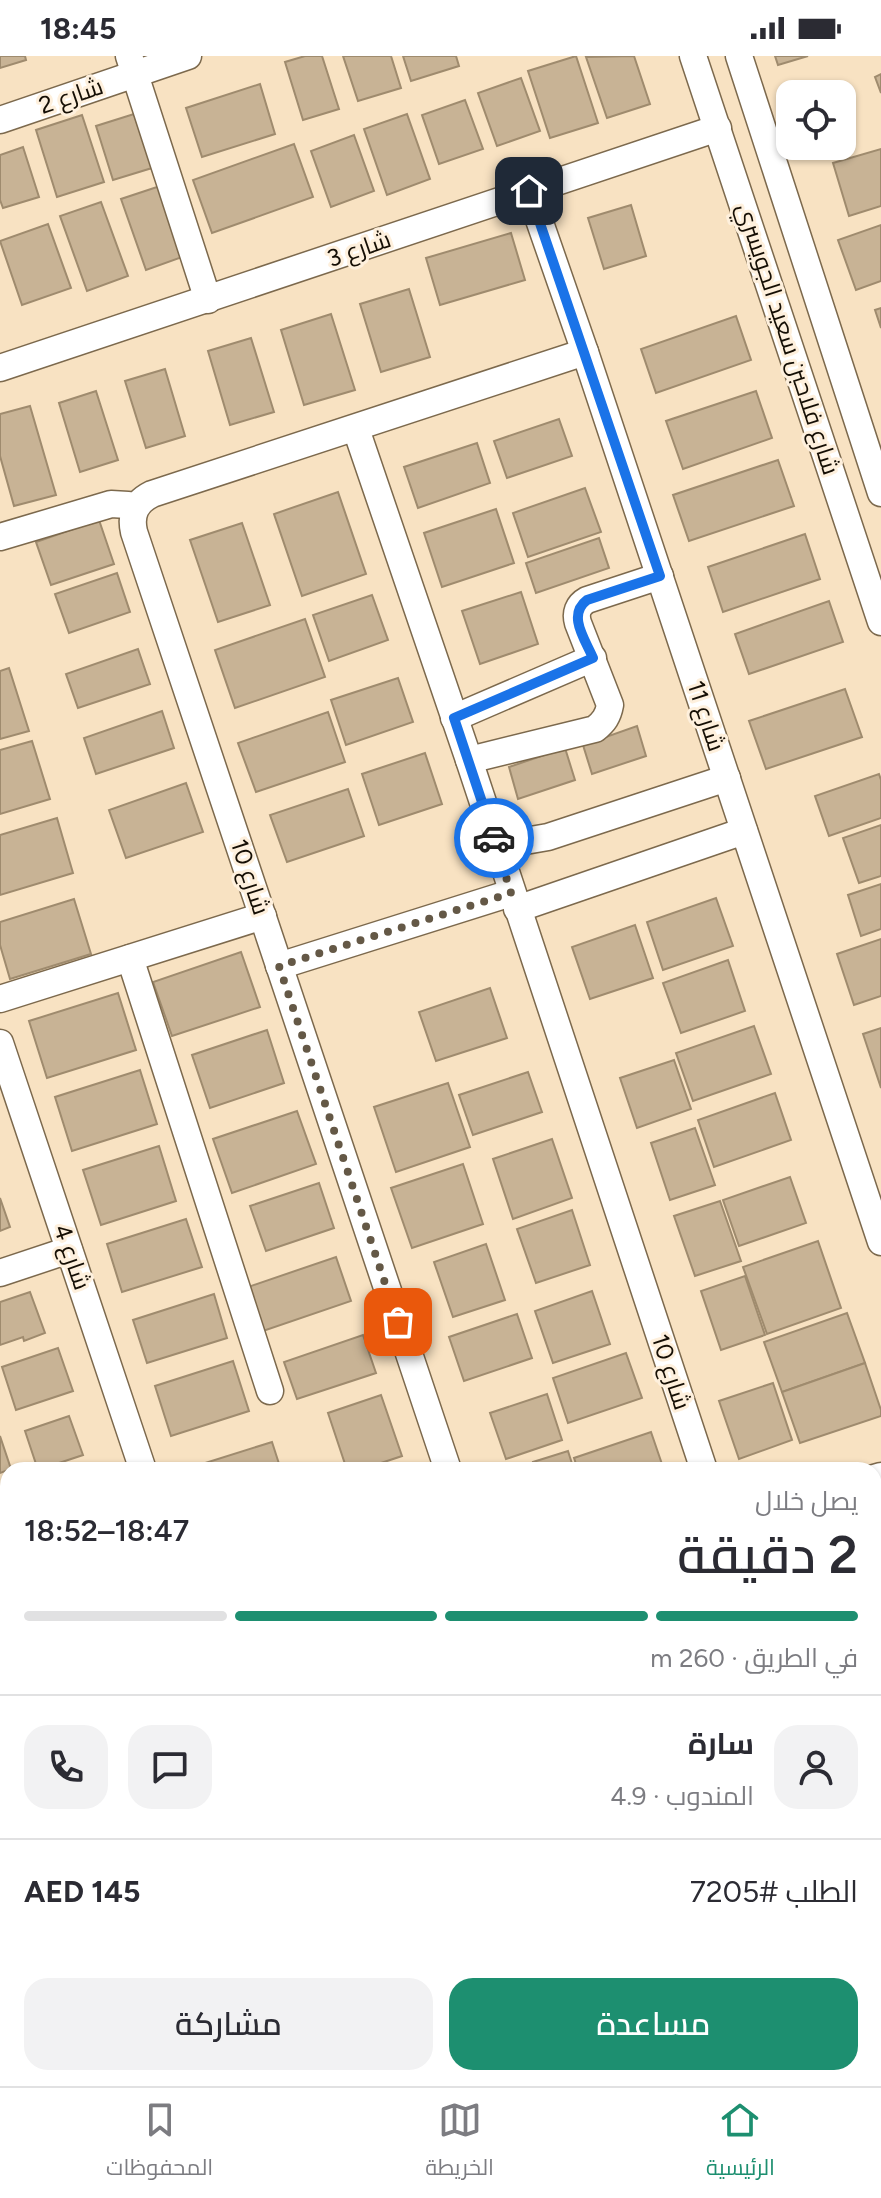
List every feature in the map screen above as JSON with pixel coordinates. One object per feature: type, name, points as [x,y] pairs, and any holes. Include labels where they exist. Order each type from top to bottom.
[{"type":"street","name":"شارع 2","points":[[0,120],[132,65],[188,56]]},
{"type":"street","name":"شارع فلاحبن سعيد الجويسري","points":[[693,56],[881,622]]},
{"type":"street","name":"شارع فلاحبن سعيد الجويسري","points":[[739,56],[881,493]]},
{"type":"street","points":[[132,65],[208,300]]},
{"type":"street","name":"شارع 3","points":[[0,368],[718,128]]},
{"type":"street","name":"شارع 11","points":[[529,191],[881,1242]]},
{"type":"street","points":[[767,276],[778,286],[791,290],[801,286],[809,270]]},
{"type":"street","points":[[0,537],[111,504],[135,508],[152,494],[585,352]]},
{"type":"street","name":"شارع 10","points":[[356,429],[701,1462]]},
{"type":"street","name":"شارع 10","points":[[135,508],[134,532],[445,1462]]},
{"type":"street","points":[[469,760],[595,729],[603,723],[609,715],[610,705],[577,618],[579,607],[587,600],[660,576]]},
{"type":"street","points":[[454,718],[593,658]]},
{"type":"street","points":[[496,846],[548,837],[727,778]]},
{"type":"street","points":[[279,966],[514,901],[744,831]]},
{"type":"street","points":[[0,999],[263,916]]},
{"type":"street","points":[[130,958],[270,1391]]},
{"type":"street","name":"شارع 4","points":[[0,1043],[139,1462]]},
{"type":"street","points":[[0,1273],[69,1250]]},
{"type":"building","points":[[0,56],[25,56],[26,60],[0,68]]},
{"type":"building","points":[[305,56],[322,56],[339,109],[303,120],[285,62]]},
{"type":"building","points":[[343,56],[391,56],[401,88],[358,101]]},
{"type":"building","points":[[403,56],[456,56],[459,66],[411,81]]},
{"type":"building","points":[[576,56],[598,123],[550,138],[528,71]]},
{"type":"building","points":[[634,56],[650,104],[607,118],[586,57]]},
{"type":"building","points":[[775,56],[808,56],[778,65]]},
{"type":"building","points":[[881,74],[881,93],[875,77]]},
{"type":"building","points":[[521,78],[540,131],[497,146],[478,93]]},
{"type":"building","points":[[260,84],[275,134],[202,157],[186,108]]},
{"type":"building","points":[[465,100],[483,149],[439,164],[422,115]]},
{"type":"building","points":[[134,114],[152,168],[113,180],[96,126]]},
{"type":"building","points":[[407,114],[430,179],[387,195],[364,129]]},
{"type":"building","points":[[82,115],[104,182],[57,197],[36,130]]},
{"type":"building","points":[[354,135],[374,191],[331,207],[311,151]]},
{"type":"building","points":[[294,144],[313,197],[212,233],[193,180]]},
{"type":"building","points":[[23,147],[39,197],[3,208],[0,200],[0,155]]},
{"type":"building","points":[[881,149],[881,206],[849,216],[833,163],[856,160],[856,156]]},
{"type":"building","points":[[160,186],[185,256],[146,270],[121,199]]},
{"type":"building","points":[[101,202],[128,276],[87,291],[60,216]]},
{"type":"building","points":[[631,205],[646,256],[604,269],[588,218]]},
{"type":"building","points":[[48,224],[71,288],[22,305],[0,241]]},
{"type":"building","points":[[881,225],[881,281],[856,290],[838,240]]},
{"type":"building","points":[[511,233],[525,280],[440,305],[426,258]]},
{"type":"building","points":[[409,289],[430,357],[381,372],[360,304]]},
{"type":"building","points":[[881,308],[881,328],[875,310]]},
{"type":"building","points":[[331,314],[355,390],[304,405],[281,330]]},
{"type":"building","points":[[736,316],[751,360],[656,393],[641,349]]},
{"type":"building","points":[[251,338],[274,412],[230,425],[208,351]]},
{"type":"building","points":[[165,369],[185,436],[146,448],[125,381]]},
{"type":"building","points":[[96,391],[118,460],[80,472],[59,403]]},
{"type":"building","points":[[756,391],[772,438],[683,469],[666,421]]},
{"type":"building","points":[[30,406],[56,495],[14,506],[0,456],[0,414]]},
{"type":"building","points":[[559,419],[572,456],[507,478],[494,441]]},
{"type":"building","points":[[477,443],[490,483],[418,508],[404,467]]},
{"type":"building","points":[[778,460],[794,506],[689,541],[673,495]]},
{"type":"building","points":[[585,488],[601,532],[528,557],[513,513]]},
{"type":"building","points":[[338,492],[366,574],[302,596],[274,514]]},
{"type":"building","points":[[496,509],[514,563],[442,587],[424,533]]},
{"type":"building","points":[[99,520],[114,564],[51,585],[36,542]]},
{"type":"building","points":[[242,523],[270,605],[218,622],[190,540]]},
{"type":"building","points":[[805,534],[820,579],[723,612],[708,567]]},
{"type":"building","points":[[599,538],[609,568],[536,593],[526,563]]},
{"type":"building","points":[[117,573],[130,612],[69,633],[55,594]]},
{"type":"building","points":[[521,592],[538,644],[480,664],[462,611]]},
{"type":"building","points":[[372,595],[388,640],[329,661],[313,615]]},
{"type":"building","points":[[829,601],[843,642],[749,674],[735,634]]},
{"type":"building","points":[[305,619],[325,677],[235,708],[215,650]]},
{"type":"building","points":[[138,649],[150,684],[78,708],[66,674]]},
{"type":"building","points":[[9,668],[29,731],[0,739],[0,671]]},
{"type":"building","points":[[398,678],[413,722],[346,745],[331,700]]},
{"type":"building","points":[[845,689],[862,737],[766,769],[749,721]]},
{"type":"building","points":[[162,711],[174,748],[96,774],[84,738]]},
{"type":"building","points":[[328,712],[345,762],[256,792],[238,743]]},
{"type":"building","points":[[637,726],[646,756],[592,774],[583,745]]},
{"type":"building","points":[[32,741],[50,799],[0,814],[0,750]]},
{"type":"building","points":[[565,748],[575,780],[518,799],[509,767]]},
{"type":"building","points":[[425,753],[442,804],[379,825],[362,774]]},
{"type":"building","points":[[879,774],[881,818],[829,836],[815,796]]},
{"type":"building","points":[[186,783],[203,832],[126,858],[109,810]]},
{"type":"building","points":[[348,789],[364,836],[287,862],[270,815]]},
{"type":"building","points":[[57,818],[73,873],[0,895],[0,835]]},
{"type":"building","points":[[881,825],[881,876],[859,883],[843,838]]},
{"type":"building","points":[[881,884],[881,929],[861,936],[848,895]]},
{"type":"building","points":[[716,898],[733,946],[663,970],[647,922]]},
{"type":"building","points":[[74,899],[91,954],[10,979],[0,945],[0,922]]},
{"type":"building","points":[[635,925],[653,978],[590,999],[572,947]]},
{"type":"building","points":[[881,939],[881,996],[854,1005],[837,954]]},
{"type":"building","points":[[241,952],[260,1007],[172,1036],[153,982]]},
{"type":"building","points":[[728,960],[745,1011],[681,1033],[663,983]]},
{"type":"building","points":[[490,988],[507,1038],[436,1061],[419,1012]]},
{"type":"building","points":[[118,993],[136,1050],[47,1078],[29,1021]]},
{"type":"building","points":[[754,1026],[771,1074],[693,1101],[676,1053]]},
{"type":"building","points":[[881,1028],[881,1088],[863,1034]]},
{"type":"building","points":[[267,1030],[284,1083],[210,1108],[192,1055]]},
{"type":"building","points":[[674,1060],[691,1109],[637,1128],[620,1078]]},
{"type":"building","points":[[140,1070],[157,1124],[72,1151],[55,1097]]},
{"type":"building","points":[[528,1072],[542,1112],[473,1135],[459,1095]]},
{"type":"building","points":[[448,1083],[470,1147],[396,1172],[374,1107]]},
{"type":"building","points":[[775,1093],[791,1140],[714,1167],[698,1120]]},
{"type":"building","points":[[297,1111],[316,1164],[232,1193],[213,1139]]},
{"type":"building","points":[[695,1128],[715,1185],[670,1200],[651,1143]]},
{"type":"building","points":[[552,1139],[572,1198],[513,1219],[493,1159]]},
{"type":"building","points":[[159,1146],[176,1201],[101,1225],[83,1170]]},
{"type":"building","points":[[463,1164],[483,1224],[412,1248],[391,1188]]},
{"type":"building","points":[[790,1177],[806,1223],[739,1246],[723,1200]]},
{"type":"building","points":[[319,1183],[334,1228],[266,1251],[250,1206]]},
{"type":"building","points":[[0,1198],[10,1227],[0,1231]]},
{"type":"building","points":[[720,1201],[741,1261],[695,1276],[674,1216]]},
{"type":"building","points":[[572,1210],[590,1265],[536,1283],[517,1229]]},
{"type":"building","points":[[186,1219],[202,1267],[122,1292],[107,1244]]},
{"type":"building","points":[[818,1241],[841,1308],[767,1334],[743,1267]]},
{"type":"building","points":[[486,1244],[505,1300],[453,1317],[434,1262]]},
{"type":"building","points":[[336,1257],[351,1301],[263,1331],[248,1287]]},
{"type":"building","points":[[745,1276],[765,1335],[721,1350],[701,1291]]},
{"type":"building","points":[[592,1291],[610,1344],[553,1363],[535,1311]]},
{"type":"building","points":[[30,1292],[45,1333],[0,1345],[0,1302]]},
{"type":"building","points":[[214,1294],[227,1338],[147,1363],[133,1320]]},
{"type":"building","points":[[847,1313],[865,1363],[782,1392],[764,1342]]},
{"type":"building","points":[[517,1314],[532,1358],[464,1381],[449,1337]]},
{"type":"building","points":[[363,1335],[376,1373],[297,1399],[284,1362]]},
{"type":"building","points":[[58,1348],[73,1391],[16,1410],[2,1367]]},
{"type":"building","points":[[626,1353],[642,1398],[568,1423],[553,1378]]},
{"type":"building","points":[[233,1361],[249,1411],[171,1436],[155,1386]]},
{"type":"building","points":[[865,1363],[881,1416],[800,1443],[782,1392]]},
{"type":"building","points":[[773,1383],[792,1440],[739,1459],[719,1401]]},
{"type":"building","points":[[547,1394],[562,1440],[506,1459],[490,1413]]},
{"type":"building","points":[[381,1395],[402,1456],[384,1462],[344,1462],[328,1413]]},
{"type":"building","points":[[69,1416],[83,1455],[62,1462],[35,1462],[25,1431]]},
{"type":"building","points":[[651,1432],[661,1462],[575,1462],[574,1458]]},
{"type":"building","points":[[0,1436],[9,1462],[0,1462]]},
{"type":"building","points":[[272,1442],[278,1462],[208,1462]]},
{"type":"building","points":[[568,1451],[571,1462],[533,1462]]},
{"type":"way so far","points":[[398,1322],[279,966],[511,893],[494,838]]},
{"type":"route","points":[[494,838],[454,718],[593,658],[577,618],[582,603],[660,576],[529,191]]}]
